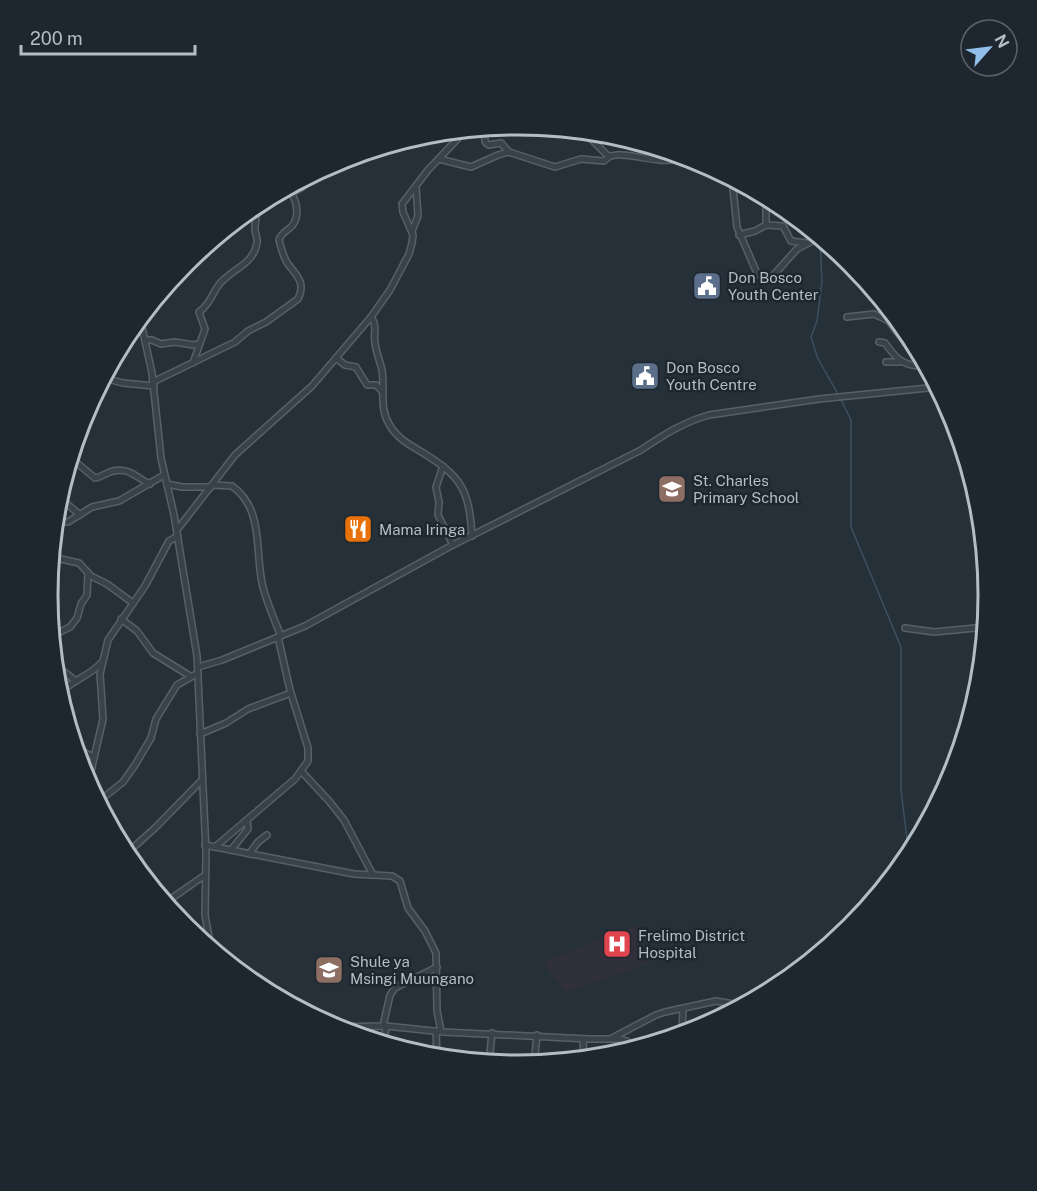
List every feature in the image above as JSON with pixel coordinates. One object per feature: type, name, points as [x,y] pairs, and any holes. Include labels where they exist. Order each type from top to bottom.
[{"type":"street","points":[[484,136],[487,144],[501,143],[508,152]]},
{"type":"street","points":[[92,766],[103,719],[100,674],[108,640],[145,586],[169,541],[241,449],[294,404],[336,358],[390,290],[410,254],[412,243],[411,231],[402,204],[458,139]]},
{"type":"street","points":[[591,141],[610,156]]},
{"type":"street","points":[[439,159],[455,161],[470,167],[508,152],[555,167],[581,159],[604,161],[610,156],[622,154],[667,161]]},
{"type":"street","points":[[411,231],[418,216],[416,187]]},
{"type":"street","points":[[733,189],[735,220],[739,235],[760,278],[766,281],[770,279],[797,249],[811,241]]},
{"type":"street","points":[[112,380],[123,383],[153,384],[235,342],[298,299],[301,294],[300,281],[285,260],[279,240],[281,234],[296,219],[297,207],[292,195]]},
{"type":"street","points":[[766,208],[766,225]]},
{"type":"street","points":[[193,363],[205,329],[199,312],[209,304],[218,286],[227,276],[249,261],[254,254],[257,240],[256,218]]},
{"type":"street","points":[[739,235],[755,231],[766,225],[783,226],[793,243],[808,243]]},
{"type":"street","points":[[847,317],[874,314],[886,319]]},
{"type":"street","points":[[370,317],[376,327],[374,339],[382,370],[382,402],[390,426],[409,445],[443,466],[460,485],[469,501],[472,536]]},
{"type":"street","points":[[143,330],[153,384],[160,458],[177,533],[198,670],[205,845],[205,915],[208,935]]},
{"type":"street","points":[[145,340],[163,344],[175,342],[199,344]]},
{"type":"street","points":[[879,342],[885,343],[901,362]]},
{"type":"street","points":[[336,358],[345,365],[355,366],[367,385],[376,385],[382,391]]},
{"type":"street","points":[[886,362],[916,365]]},
{"type":"street","points":[[105,796],[123,782],[145,750],[156,718],[177,685],[198,670],[326,616],[453,545],[641,450],[667,431],[694,419],[710,415],[819,399],[928,387]]},
{"type":"street","points":[[78,464],[95,478],[111,471],[122,470],[134,473],[150,484]]},
{"type":"street","points":[[443,466],[435,490],[439,502],[438,515],[453,545]]},
{"type":"street","points":[[64,522],[92,507],[119,501],[164,475]]},
{"type":"street","points":[[167,484],[182,487],[232,486],[249,506],[256,530],[262,585],[280,637],[291,693],[310,756],[302,772],[214,847]]},
{"type":"street","points":[[67,504],[80,515]]},
{"type":"street","points":[[60,558],[79,563],[88,573],[133,603]]},
{"type":"street","points":[[60,632],[70,627],[77,618],[81,604],[87,595],[88,573]]},
{"type":"street","points":[[121,620],[137,631],[153,653],[190,676]]},
{"type":"street","points":[[905,628],[934,632],[978,628]]},
{"type":"street","points":[[67,686],[90,674],[102,662]]},
{"type":"street","points":[[65,673],[76,681]]},
{"type":"street","points":[[200,734],[226,723],[248,709],[291,693]]},
{"type":"street","points":[[87,754],[94,757]]},
{"type":"street","points":[[302,772],[344,820],[373,875]]},
{"type":"street","points":[[134,847],[202,780]]},
{"type":"street","points":[[231,850],[249,829],[247,820]]},
{"type":"street","points":[[249,854],[267,835]]},
{"type":"street","points":[[205,845],[354,874],[392,876],[400,881],[408,908],[432,943],[437,967],[438,1049]]},
{"type":"street","points":[[172,898],[205,875]]},
{"type":"street","points":[[384,1035],[390,995],[395,988],[437,967]]},
{"type":"street","points":[[610,1038],[656,1014],[716,1002],[730,1004]]},
{"type":"street","points":[[682,1025],[683,1009]]},
{"type":"street","points":[[359,1026],[385,1026],[583,1039],[610,1038],[628,1042]]},
{"type":"street","points":[[490,1055],[492,1033]]},
{"type":"street","points":[[535,1055],[537,1035]]},
{"type":"street","points":[[583,1039],[584,1051]]},
{"type":"shaded area","name":"Frelimo District Hospital","points":[[637,925],[651,963],[565,992],[543,962]]},
{"type":"waterway","points":[[820,249],[822,282],[817,321],[811,337],[818,359],[838,394]]},
{"type":"waterway","points":[[840,398],[851,420],[851,527],[901,647],[901,789],[907,841]]},
{"type":"place","name":"Don Bosco Youth Center","points":[[707,286]]},
{"type":"place","name":"Don Bosco Youth Centre","points":[[645,376]]},
{"type":"place","name":"St. Charles Primary School","points":[[672,489]]},
{"type":"place","name":"Mama Iringa","points":[[358,529]]},
{"type":"place","name":"Frelimo District Hospital","points":[[617,944]]},
{"type":"place","name":"Shule ya Msingi Muungano","points":[[329,970]]}]
